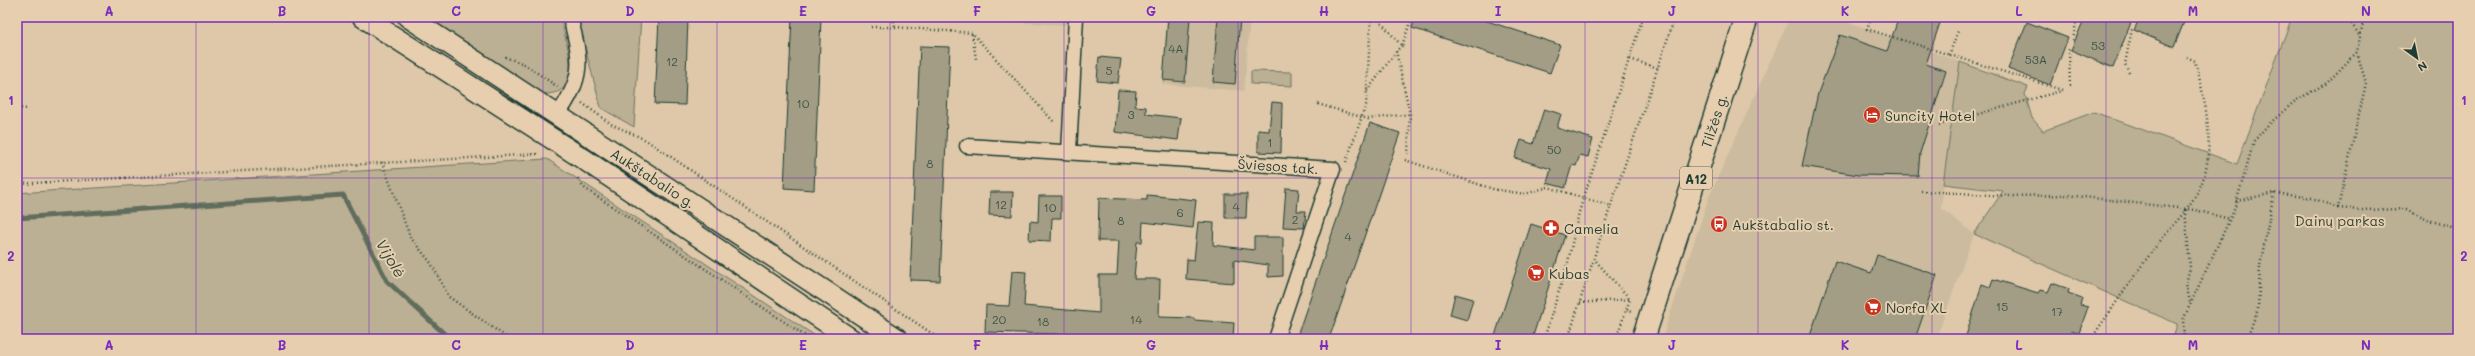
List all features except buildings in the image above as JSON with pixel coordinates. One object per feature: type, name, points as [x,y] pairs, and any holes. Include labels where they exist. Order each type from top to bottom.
[{"type":"highway","name":"Tilžės g.","points":[[1643,339],[1747,17]]},
{"type":"main road","name":"Aukštabalio g.","points":[[363,17],[585,160],[851,339]]},
{"type":"main road","name":"Aukštabalio g.","points":[[408,17],[898,339]]},
{"type":"main road","points":[[545,135],[557,116]]},
{"type":"street","points":[[557,116],[571,96],[579,62],[570,17]]},
{"type":"street","points":[[1069,146],[1076,17]]},
{"type":"street","name":"Šviesos tak.","points":[[967,146],[1069,146],[1333,169],[1276,339]]},
{"type":"path","points":[[893,17],[895,27]]},
{"type":"path","points":[[1333,169],[1348,162],[1363,116],[1367,92],[1371,17]]},
{"type":"path","points":[[1376,17],[1402,46]]},
{"type":"path","points":[[1367,92],[1396,51],[1402,46],[1412,17]]},
{"type":"path","points":[[1544,339],[1568,262],[1584,198],[1644,17]]},
{"type":"path","points":[[1568,339],[1610,206],[1675,17]]},
{"type":"path","points":[[1871,17],[1867,29],[1949,56],[2062,90],[1939,125]]},
{"type":"path","points":[[2073,40],[2077,17]]},
{"type":"path","points":[[2347,17],[2360,36]]},
{"type":"path","points":[[2338,208],[2366,83],[2357,52],[2364,17]]},
{"type":"path","points":[[871,27],[895,27],[972,33],[1069,146]]},
{"type":"path","points":[[2129,73],[2125,64],[2132,29]]},
{"type":"path","points":[[1949,56],[1958,31]]},
{"type":"path","points":[[972,33],[976,59]]},
{"type":"path","points":[[2069,49],[2070,88]]},
{"type":"path","points":[[1396,51],[1410,114],[1408,154]]},
{"type":"path","points":[[2184,339],[2183,320],[2230,219],[2254,141],[2267,126],[2295,101],[2327,83],[2357,52]]},
{"type":"path","points":[[503,56],[524,64],[611,124],[646,140],[940,339]]},
{"type":"path","points":[[2091,339],[2154,249],[2185,209],[2205,174],[2208,154],[2206,121],[2201,83],[2195,61],[2187,57]]},
{"type":"path","points":[[1630,59],[1658,68]]},
{"type":"path","points":[[1318,104],[1368,118],[1410,114]]},
{"type":"path","points":[[17,108],[29,109]]},
{"type":"path","points":[[598,142],[611,124]]},
{"type":"path","points":[[17,184],[537,153],[544,157]]},
{"type":"path","points":[[585,160],[575,174],[583,187],[810,339]]},
{"type":"path","points":[[1405,160],[1493,189],[1525,194],[1548,187],[1610,206]]},
{"type":"path","points":[[382,162],[410,237],[431,263],[449,297],[509,339]]},
{"type":"path","points":[[1921,190],[2008,196],[2067,195],[2185,209],[2230,219]]},
{"type":"path","points":[[2236,201],[2274,192],[2312,198],[2338,208],[2360,210],[2406,209],[2432,221],[2458,229]]},
{"type":"path","points":[[2247,339],[2258,309],[2260,266],[2264,233],[2274,192]]},
{"type":"path","points":[[2185,209],[2190,267],[2186,284],[2191,303]]},
{"type":"path","points":[[1594,259],[1630,299]]},
{"type":"path","points":[[1580,303],[1630,299]]},
{"type":"path","points":[[1616,339],[1630,299]]},
{"type":"shaded area","points":[[904,17],[1069,17],[1069,25]]},
{"type":"shaded area","points":[[1167,17],[1250,17],[1244,91],[1162,84]]},
{"type":"shaded area","points":[[1790,17],[1835,17],[1960,62],[1941,208],[1974,234],[1936,339],[1662,339],[1709,197]]},
{"type":"green space","points":[[422,17],[560,17],[569,55],[570,68],[568,80],[563,88],[553,93],[538,93]]},
{"type":"green space","points":[[577,17],[641,17],[634,127],[601,108]]},
{"type":"green space","name":"Dainų parkas","points":[[2292,17],[2458,17],[2458,339],[2173,339],[2177,324],[1974,234],[2003,191],[1943,184],[1960,62],[2028,87],[2025,94],[2032,118],[2043,131],[2094,112],[2237,164]]},
{"type":"green space","points":[[1251,71],[1292,72],[1292,86],[1251,84]]},
{"type":"green space","points":[[547,159],[820,339],[17,339],[17,193]]},
{"type":"waterway","name":"Vijolė","points":[[17,218],[343,195],[387,281],[450,339]]},
{"type":"place","name":"Suncity Hotel","points":[[1872,115]]},
{"type":"place","name":"Aukštabalio st.","points":[[1719,224]]},
{"type":"place","name":"Camelia","points":[[1551,228]]},
{"type":"place","name":"Kubas","points":[[1536,273]]},
{"type":"place","name":"Norfa XL","points":[[1873,307]]}]
